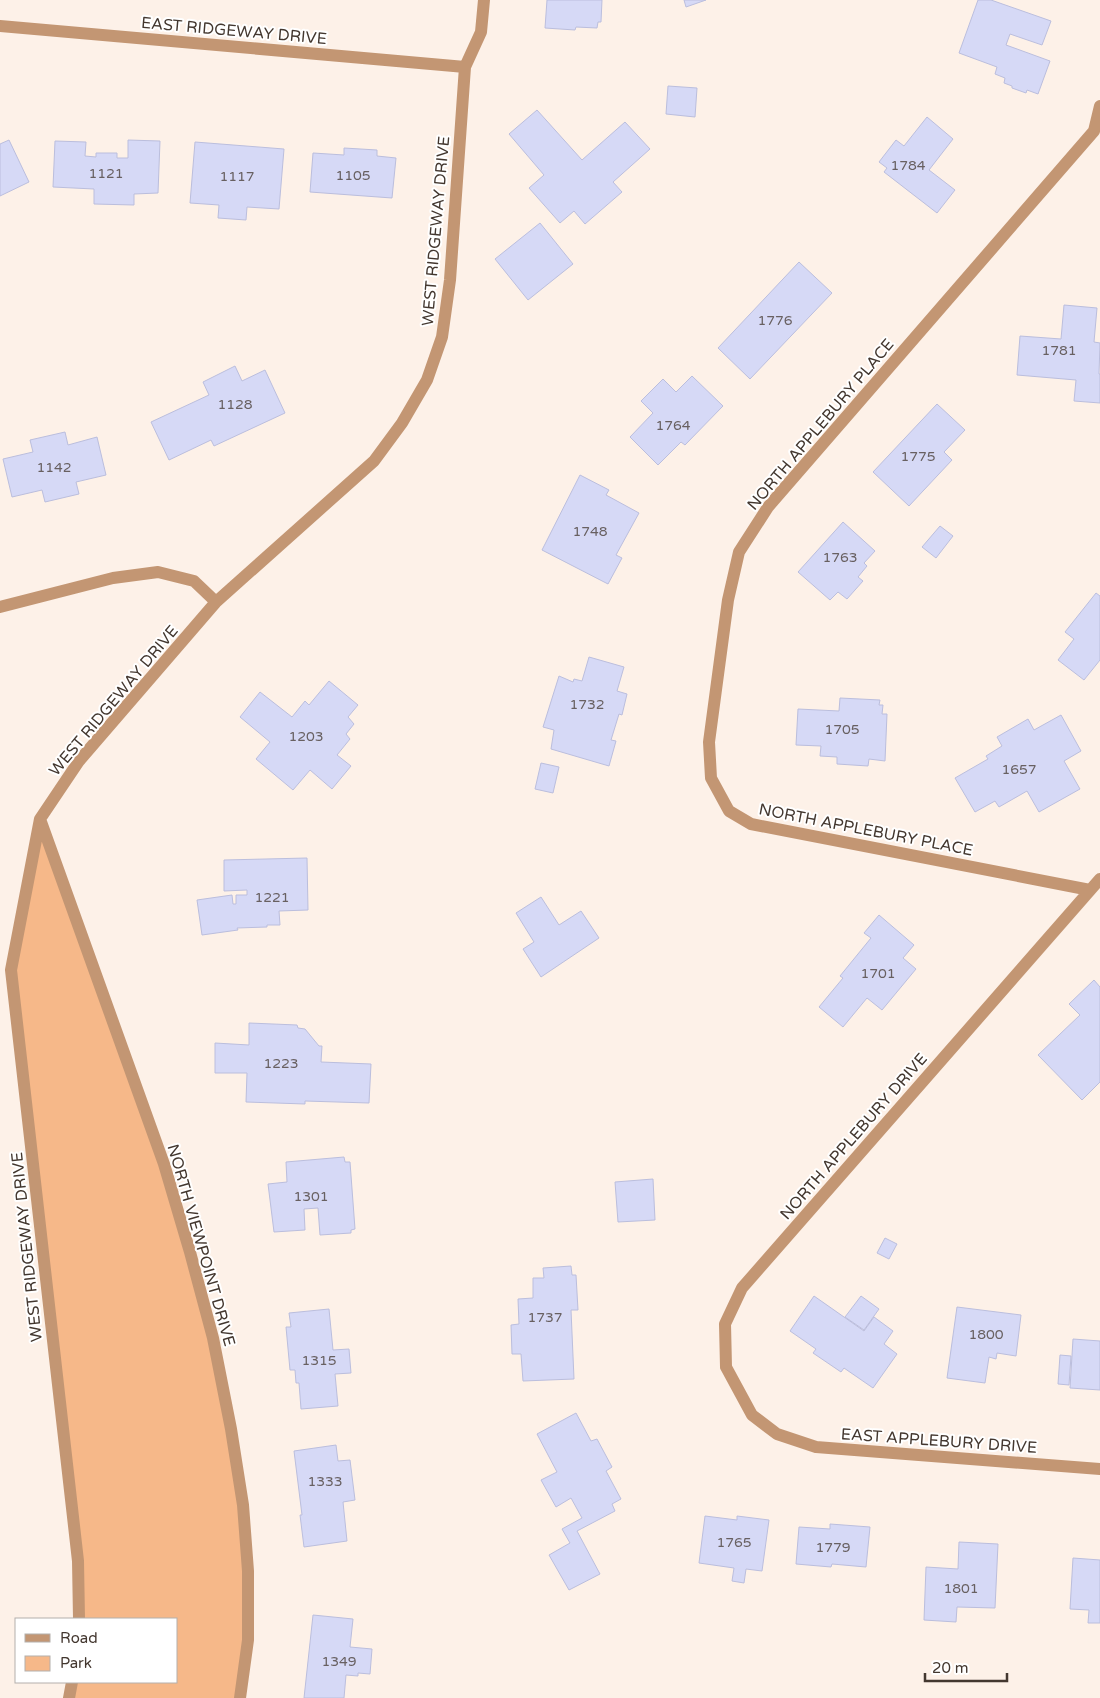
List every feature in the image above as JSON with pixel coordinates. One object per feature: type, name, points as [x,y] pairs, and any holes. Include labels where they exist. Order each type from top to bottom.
[{"type":"street","points":[[465,67],[481,32],[484,0]]},
{"type":"street","name":"EAST RIDGEWAY DRIVE","points":[[0,26],[465,67]]},
{"type":"street","name":"WEST RIDGEWAY DRIVE","points":[[79,1618],[77,1551],[11,970],[40,819],[79,761],[216,602],[374,461],[402,423],[427,380],[442,338],[450,280],[465,67]]},
{"type":"street","name":"NORTH APPLEBURY PLACE","points":[[1090,890],[751,824],[729,810],[711,778],[709,742],[728,600],[739,552],[768,507],[1094,131],[1100,106]]},
{"type":"street","points":[[0,607],[113,578],[158,572],[194,581],[216,602]]},
{"type":"street","name":"NORTH VIEWPOINT DRIVE","points":[[40,819],[164,1164],[213,1338],[231,1429],[243,1506],[248,1571],[248,1640],[240,1698]]},
{"type":"street","name":"NORTH APPLEBURY DRIVE","points":[[776,1434],[752,1415],[726,1367],[724,1324],[742,1288],[1100,879]]},
{"type":"street","name":"EAST APPLEBURY DRIVE","points":[[776,1434],[816,1447],[1100,1469]]},
{"type":"street","points":[[69,1698],[72,1683]]},
{"type":"green space","points":[[40,819],[164,1164],[213,1338],[248,1571],[240,1698],[69,1698],[72,1683],[178,1683],[178,1618],[79,1618],[11,970]]},
{"type":"building","points":[[547,0],[602,0],[601,22],[598,22],[597,28],[576,27],[575,30],[545,28]]},
{"type":"building","points":[[684,0],[706,0],[686,7]]},
{"type":"building","points":[[978,0],[991,0],[1051,21],[1042,45],[1010,34],[1006,45],[1050,61],[1038,94],[1027,90],[1026,93],[1012,88],[1012,86],[1004,83],[1005,78],[995,74],[997,67],[959,53]]},
{"type":"building","points":[[668,86],[697,88],[695,117],[666,114]]},
{"type":"building","points":[[537,110],[582,160],[625,122],[650,149],[613,182],[622,192],[585,224],[574,211],[560,223],[529,188],[544,175],[509,134]]},
{"type":"building","points":[[927,117],[953,139],[929,170],[955,190],[937,213],[884,172],[887,168],[879,162],[896,140],[904,146]]},
{"type":"building","points":[[9,140],[29,182],[0,196],[0,144]]},
{"type":"building","points":[[128,140],[160,141],[158,193],[134,194],[134,205],[94,204],[94,189],[53,187],[55,141],[86,142],[85,156],[96,157],[96,153],[117,153],[117,158],[128,158]]},
{"type":"building","points":[[195,142],[284,149],[279,209],[247,207],[246,220],[218,218],[219,205],[190,203]]},
{"type":"building","points":[[344,148],[377,150],[377,156],[396,158],[392,198],[310,192],[313,153],[344,155]]},
{"type":"building","points":[[540,223],[573,264],[528,300],[495,259]]},
{"type":"building","points":[[799,262],[832,293],[750,379],[718,348]]},
{"type":"building","points":[[1064,305],[1097,308],[1094,342],[1100,343],[1100,403],[1074,401],[1076,380],[1017,375],[1020,336],[1061,339]]},
{"type":"building","points":[[235,366],[242,381],[265,370],[285,413],[214,446],[211,440],[169,460],[151,422],[209,395],[203,382]]},
{"type":"building","points":[[692,376],[723,406],[685,445],[681,442],[658,465],[630,437],[653,413],[641,401],[663,379],[676,392]]},
{"type":"building","points":[[937,404],[965,430],[944,452],[952,460],[909,506],[873,472]]},
{"type":"building","points":[[65,432],[68,445],[97,437],[106,475],[76,482],[79,494],[45,502],[42,490],[12,497],[3,459],[33,452],[30,440]]},
{"type":"building","points":[[580,475],[609,490],[606,495],[639,513],[616,555],[622,558],[608,584],[542,550]]},
{"type":"building","points":[[843,522],[875,551],[864,563],[867,566],[858,577],[863,581],[847,599],[838,592],[830,600],[798,572]]},
{"type":"building","points":[[940,526],[953,536],[936,558],[922,547]]},
{"type":"building","points":[[1096,593],[1100,596],[1100,660],[1084,680],[1058,660],[1074,639],[1065,632]]},
{"type":"building","points":[[589,657],[624,667],[617,691],[627,694],[622,715],[619,714],[611,740],[616,741],[609,766],[551,749],[554,730],[543,727],[559,676],[573,682],[574,679],[582,681]]},
{"type":"building","points":[[329,681],[358,705],[348,717],[354,724],[346,734],[350,739],[337,755],[351,766],[332,789],[310,770],[293,790],[256,759],[270,742],[240,717],[260,692],[292,717],[305,701],[309,705]]},
{"type":"building","points":[[840,698],[880,700],[879,705],[883,705],[882,714],[887,714],[885,761],[869,759],[868,766],[837,764],[837,757],[820,756],[821,746],[796,745],[798,709],[839,711]]},
{"type":"building","points":[[1061,715],[1081,751],[1064,761],[1080,789],[1039,812],[1027,791],[999,807],[995,801],[975,812],[955,778],[988,759],[986,756],[1002,746],[997,737],[1028,719],[1034,730]]},
{"type":"building","points":[[541,763],[559,767],[553,793],[535,789]]},
{"type":"building","points":[[307,858],[308,910],[279,911],[280,925],[237,928],[238,930],[202,935],[197,900],[232,895],[233,904],[236,904],[236,895],[247,895],[247,890],[224,891],[224,860]]},
{"type":"building","points":[[541,897],[559,925],[581,911],[599,938],[541,977],[523,949],[534,942],[516,913]]},
{"type":"building","points":[[879,915],[914,945],[903,958],[916,969],[882,1010],[867,998],[843,1027],[819,1007],[843,978],[840,976],[871,938],[864,933]]},
{"type":"building","points":[[1094,980],[1100,987],[1100,1082],[1082,1100],[1038,1055],[1080,1015],[1069,1004]]},
{"type":"building","points":[[249,1023],[297,1025],[298,1028],[305,1029],[319,1046],[322,1046],[321,1062],[371,1064],[369,1103],[305,1101],[305,1104],[246,1102],[247,1073],[215,1073],[215,1043],[249,1045]]},
{"type":"building","points":[[344,1157],[345,1162],[350,1162],[355,1229],[351,1230],[351,1233],[320,1235],[318,1208],[304,1209],[305,1230],[274,1232],[268,1184],[287,1182],[286,1162]]},
{"type":"building","points":[[653,1179],[655,1220],[618,1222],[615,1182]]},
{"type":"building","points":[[885,1238],[897,1244],[889,1259],[877,1253]]},
{"type":"building","points":[[571,1266],[572,1275],[576,1275],[578,1310],[571,1310],[574,1379],[523,1381],[521,1354],[512,1354],[511,1325],[519,1324],[518,1299],[533,1298],[533,1278],[544,1278],[543,1268]]},
{"type":"building","points":[[814,1296],[864,1331],[874,1317],[893,1331],[884,1344],[897,1354],[873,1388],[844,1368],[841,1372],[813,1353],[816,1349],[790,1331]]},
{"type":"building","points":[[861,1296],[879,1309],[864,1330],[845,1317]]},
{"type":"building","points":[[957,1307],[1021,1315],[1016,1356],[997,1353],[996,1359],[989,1357],[985,1383],[947,1378]]},
{"type":"building","points":[[329,1309],[333,1350],[349,1349],[351,1373],[335,1374],[338,1406],[301,1409],[299,1383],[296,1383],[295,1370],[290,1370],[286,1327],[291,1327],[289,1313]]},
{"type":"building","points":[[1073,1339],[1100,1341],[1100,1390],[1070,1388]]},
{"type":"building","points":[[1060,1355],[1071,1356],[1069,1385],[1058,1384]]},
{"type":"building","points":[[576,1413],[591,1441],[597,1439],[612,1467],[606,1471],[621,1499],[612,1504],[615,1511],[577,1531],[600,1574],[569,1590],[549,1555],[570,1543],[562,1529],[582,1518],[571,1498],[556,1507],[541,1480],[557,1472],[537,1434]]},
{"type":"building","points":[[336,1445],[338,1461],[350,1460],[355,1500],[343,1502],[347,1541],[304,1547],[294,1451]]},
{"type":"building","points":[[705,1516],[737,1520],[737,1516],[769,1520],[762,1571],[746,1569],[744,1583],[732,1581],[734,1568],[699,1563]]},
{"type":"building","points":[[830,1524],[870,1527],[866,1567],[832,1564],[831,1567],[796,1564],[799,1527],[830,1529]]},
{"type":"building","points":[[959,1542],[998,1544],[995,1608],[957,1607],[956,1622],[924,1620],[926,1567],[958,1569]]},
{"type":"building","points":[[1073,1558],[1100,1560],[1100,1623],[1088,1623],[1089,1610],[1070,1609]]},
{"type":"building","points":[[313,1615],[353,1619],[350,1647],[372,1649],[370,1674],[346,1675],[344,1698],[304,1698]]}]
